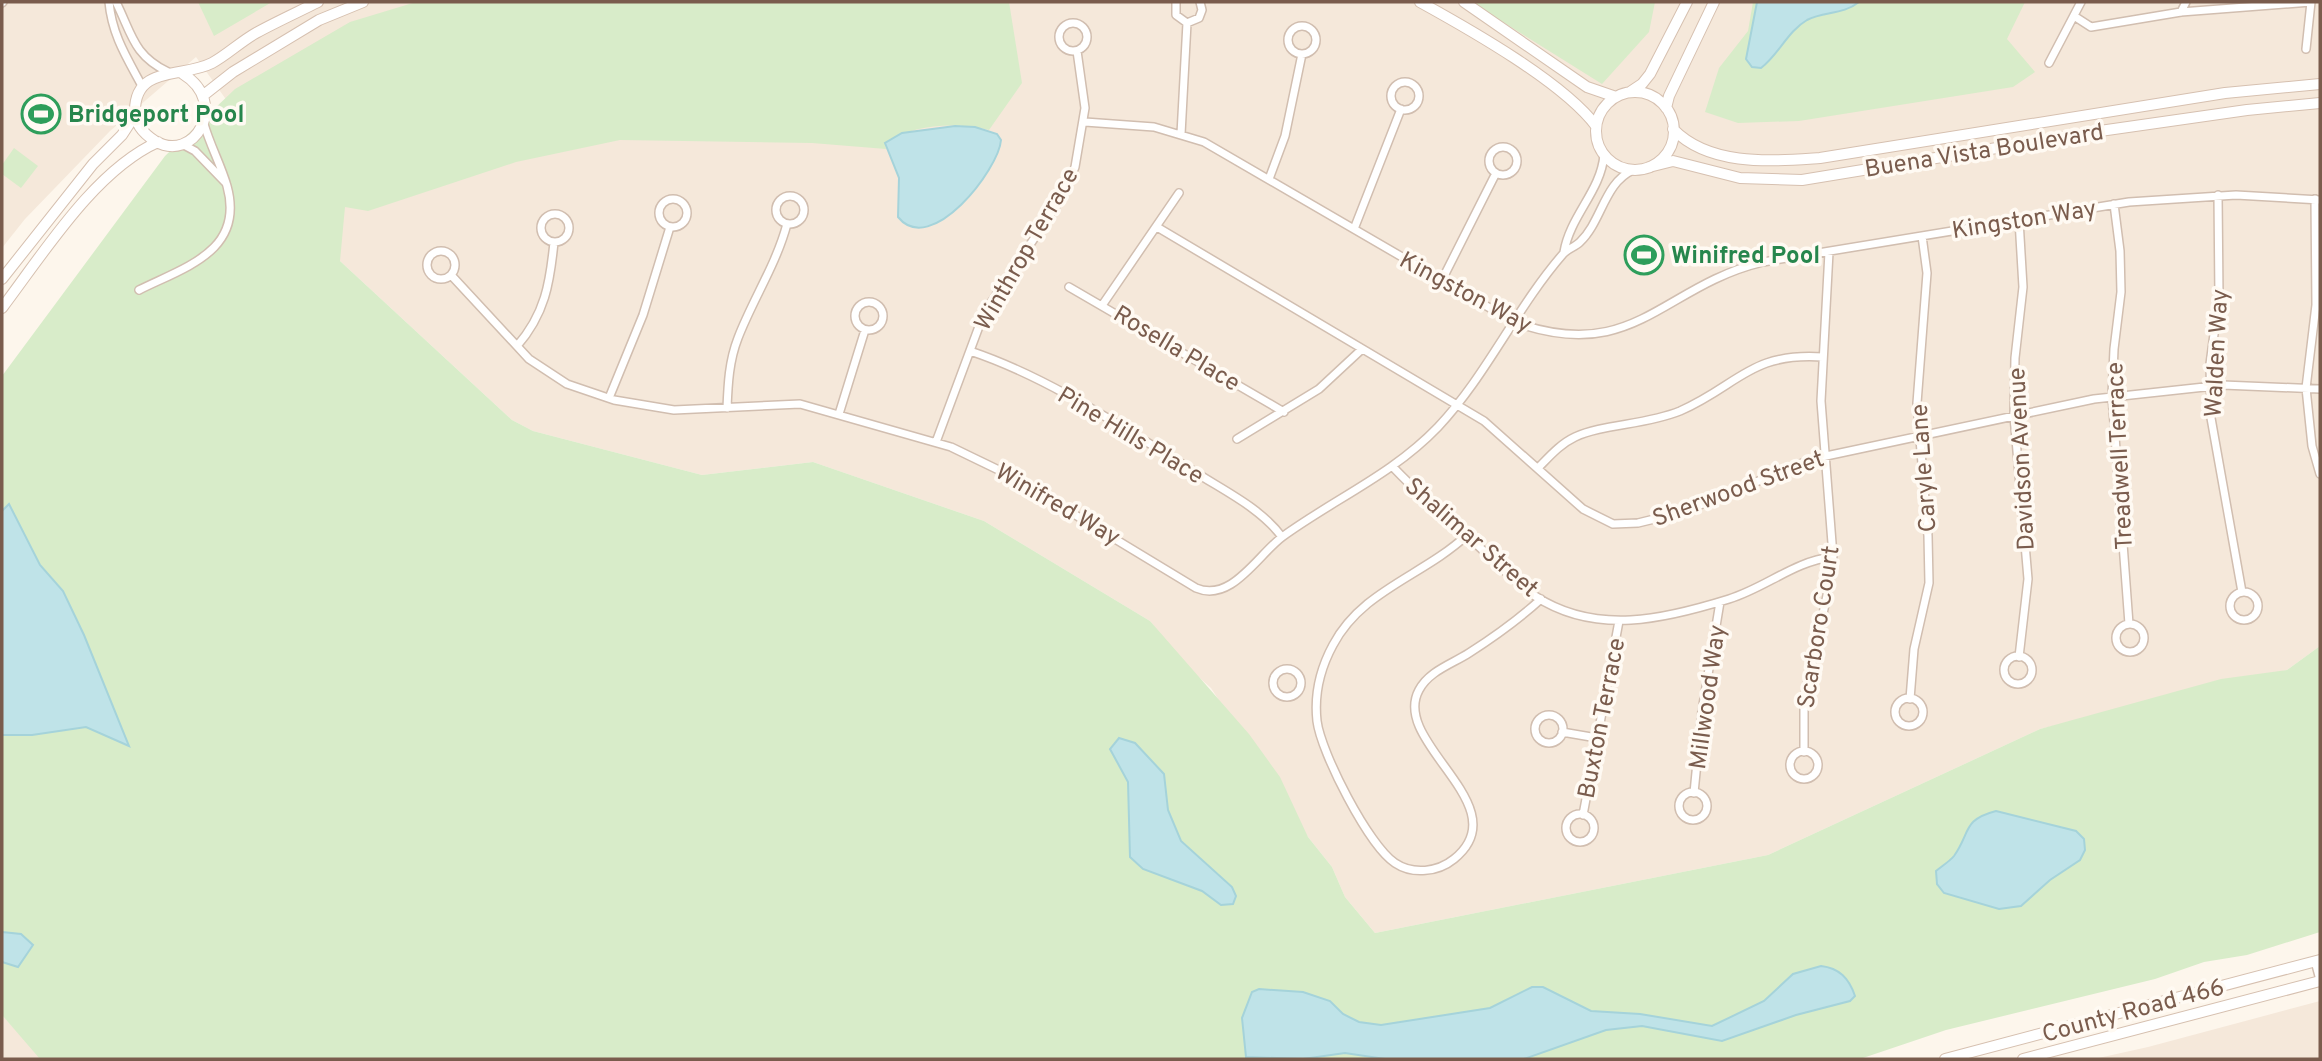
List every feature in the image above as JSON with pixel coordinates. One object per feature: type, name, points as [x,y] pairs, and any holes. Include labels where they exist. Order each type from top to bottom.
[{"type":"main road","points":[[183,74],[214,62],[254,34],[318,2]]},
{"type":"main road","points":[[205,94],[233,72],[319,20],[363,2]]},
{"type":"main road","points":[[1420,2],[1518,62],[1576,104],[1596,126]]},
{"type":"main road","points":[[1464,2],[1587,87],[1616,97]]},
{"type":"main road","points":[[1633,170],[1622,168],[1604,155],[1596,136],[1596,126],[1606,104],[1642,84],[1650,74],[1687,2]]},
{"type":"main road","points":[[1649,167],[1667,152],[1673,129],[1666,108],[1669,96],[1714,2]]},
{"type":"main road","points":[[168,72],[183,74],[196,82],[205,94],[207,109],[204,124],[194,136],[181,144],[158,142],[143,132],[135,115],[136,100],[142,86],[154,76],[168,72]]},
{"type":"main road","name":"Buena Vista Boulevard","points":[[1673,129],[1696,147],[1724,155],[1769,161],[1820,158],[2224,93],[2320,84]]},
{"type":"main road","points":[[1630,92],[1650,95],[1666,108]]},
{"type":"main road","name":"Buena Vista Boulevard","points":[[1633,170],[1673,161],[1740,178],[1802,180],[2100,131],[2248,110],[2320,103]]},
{"type":"main road","points":[[2,279],[85,174],[122,135],[135,115]]},
{"type":"main road","points":[[2,309],[95,189],[124,161],[158,142]]},
{"type":"main road","name":"County Road 466","points":[[1945,1059],[2318,960]]},
{"type":"main road","name":"County Road 466","points":[[2023,1059],[2320,980]]},
{"type":"street","points":[[109,2],[112,25],[122,52],[142,86]]},
{"type":"street","points":[[116,2],[139,52],[150,63],[168,72]]},
{"type":"street","points":[[1176,2],[1176,15],[1187,23]]},
{"type":"street","points":[[1187,23],[1199,18],[1200,2]]},
{"type":"street","points":[[2049,63],[2081,2]]},
{"type":"street","points":[[2181,12],[2186,2]]},
{"type":"street","points":[[2074,16],[2091,27],[2181,12],[2311,2],[2306,50]]},
{"type":"street","points":[[1181,134],[1187,23]]},
{"type":"street","name":"Winthrop Terrace","points":[[936,442],[991,300],[1070,181],[1085,122],[1084,90],[1077,51]]},
{"type":"street","points":[[1269,179],[1285,136],[1302,54]]},
{"type":"street","points":[[1354,229],[1401,109]]},
{"type":"street","name":"Kingston Way","points":[[1085,122],[1129,123],[1181,134],[1204,142],[1514,322],[1539,331],[1568,335],[1620,329],[1654,316],[1703,284],[1740,268],[2114,204],[2218,195],[2318,199]]},
{"type":"street","points":[[139,290],[197,261],[221,242],[230,220],[226,184],[204,124]]},
{"type":"street","points":[[181,144],[195,151],[226,184]]},
{"type":"street","points":[[1564,252],[1567,233],[1601,173],[1604,155]]},
{"type":"street","points":[[1564,252],[1588,232],[1617,181],[1633,170]]},
{"type":"street","points":[[1441,282],[1496,173]]},
{"type":"street","points":[[1103,304],[1179,192]]},
{"type":"street","name":"Walden Way","points":[[2218,195],[2219,297],[2210,385],[2214,445],[2242,592]]},
{"type":"street","points":[[2318,199],[2316,306],[2306,388],[2312,446],[2320,474]]},
{"type":"street","name":"Treadwell Terrace","points":[[2114,204],[2120,251],[2121,292],[2112,396],[2129,624]]},
{"type":"street","name":"Davidson Avenue","points":[[2019,220],[2022,287],[2015,358],[2014,416],[2028,579],[2019,657]]},
{"type":"street","points":[[727,408],[730,370],[738,338],[776,260],[787,223]]},
{"type":"street","points":[[609,398],[643,315],[670,227]]},
{"type":"street","name":"Sherwood Street","points":[[1157,227],[1493,427],[1593,516],[1625,525],[1682,512],[1776,471],[1824,456],[2112,396],[2210,385],[2320,389]]},
{"type":"street","name":"Caryle Lane","points":[[1910,699],[1914,649],[1929,583],[1917,378],[1927,273],[1922,236]]},
{"type":"street","points":[[517,346],[534,324],[545,301],[554,242]]},
{"type":"street","name":"Winifred Way","points":[[451,275],[517,346],[552,377],[609,398],[674,410],[800,404],[936,442],[970,454],[1011,476],[1204,592],[1213,592],[1231,585],[1282,537],[1393,467],[1423,443],[1457,405],[1564,252]]},
{"type":"street","name":"Scarboro Court","points":[[1804,752],[1804,699],[1828,591],[1832,557],[1824,456],[1823,357],[1829,289],[1829,252]]},
{"type":"street","name":"Rosella Place","points":[[1069,287],[1103,304],[1284,412]]},
{"type":"street","points":[[839,414],[865,330]]},
{"type":"street","points":[[1237,439],[1284,412],[1337,375],[1361,350]]},
{"type":"street","name":"Pine Hills Place","points":[[970,351],[1020,371],[1152,445],[1251,508],[1282,537]]},
{"type":"street","points":[[1538,468],[1574,438],[1638,424],[1679,411],[1762,363],[1787,356],[1823,357]]},
{"type":"street","name":"Shalimar Street","points":[[1393,467],[1467,536],[1541,599],[1581,617],[1619,621],[1662,617],[1720,602],[1812,561],[1832,557]]},
{"type":"street","points":[[1467,536],[1430,564],[1380,592],[1357,611],[1334,643],[1317,688],[1317,721],[1325,755],[1383,852],[1403,868],[1422,871],[1444,866],[1466,845],[1472,827],[1472,816],[1464,797],[1417,722],[1416,696],[1430,675],[1503,630],[1541,599]]},
{"type":"street","name":"Millwood Way","points":[[1694,793],[1702,711],[1720,602]]},
{"type":"street","name":"Buxton Terrace","points":[[1583,815],[1619,621]]},
{"type":"street","points":[[1300,685],[1317,688]]},
{"type":"street","points":[[1562,732],[1597,738]]},
{"type":"street","points":[[2318,960],[2320,980]]},
{"type":"shaded area","points":[[2,2],[2320,2],[2320,646],[2287,670],[2040,729],[1768,855],[1375,933],[1345,897],[1332,867],[1308,837],[1211,688],[1185,665],[1150,621],[984,521],[813,462],[702,475],[533,431],[512,420],[340,261],[196,57],[110,131],[25,219],[2,248]]},
{"type":"shaded area","points":[[2320,1001],[2320,1059],[2094,1059],[2148,1047]]},
{"type":"shaded area","points":[[2,1015],[41,1058],[40,1059],[2,1059]]},
{"type":"green space","points":[[198,2],[272,2],[214,36]]},
{"type":"green space","points":[[416,2],[1009,2],[1022,83],[989,130],[963,126],[922,128],[885,143],[886,149],[812,143],[620,140],[516,162],[368,211],[345,207],[340,261],[512,420],[533,431],[702,475],[813,462],[984,521],[1150,621],[1249,734],[1280,777],[1308,837],[1332,867],[1345,897],[1375,933],[1768,855],[2040,729],[2221,679],[2287,670],[2320,646],[2320,932],[2247,955],[2204,962],[2155,979],[1946,1030],[1860,1059],[40,1059],[2,1015],[2,376],[165,156],[235,89],[350,22]]},
{"type":"green space","points":[[1471,2],[1655,2],[1649,32],[1602,84]]},
{"type":"green space","points":[[1753,2],[2025,2],[2007,39],[2035,72],[2013,87],[1799,121],[1738,123],[1705,112],[1719,68],[1748,31]]},
{"type":"green space","points":[[14,148],[38,166],[21,188],[2,174],[2,165]]},
{"type":"water","points":[[1757,2],[1859,2],[1847,9],[1807,20],[1794,30],[1761,68],[1752,67],[1746,59]]},
{"type":"water","points":[[955,126],[975,127],[997,134],[1001,140],[997,153],[989,170],[961,205],[945,218],[928,226],[912,227],[898,217],[899,178],[885,143],[902,133]]},
{"type":"water","points":[[9,504],[40,565],[63,591],[129,746],[86,727],[32,735],[2,735],[2,511]]},
{"type":"water","points":[[1119,738],[1135,743],[1164,774],[1168,810],[1181,841],[1232,887],[1236,896],[1233,904],[1221,905],[1202,891],[1143,869],[1130,857],[1128,782],[1110,749]]},
{"type":"water","points":[[1996,811],[2076,831],[2084,839],[2085,850],[2080,860],[2050,880],[2021,906],[1999,909],[1944,893],[1937,884],[1936,871],[1954,856],[1972,823],[1977,818]]},
{"type":"water","points":[[2,932],[21,934],[33,945],[18,967],[2,962]]},
{"type":"water","points":[[1821,966],[1833,969],[1846,979],[1855,996],[1850,1001],[1796,1015],[1722,1041],[1642,1026],[1606,1030],[1524,1059],[1385,1059],[1345,1053],[1303,1059],[1246,1057],[1242,1018],[1252,992],[1259,989],[1303,992],[1330,1001],[1343,1014],[1359,1022],[1381,1025],[1490,1008],[1532,987],[1543,987],[1591,1011],[1640,1014],[1712,1026],[1764,1001],[1793,974]]},
{"type":"place","name":"Bridgeport Pool","points":[[41,114]]},
{"type":"place","name":"Winifred Pool","points":[[1644,255]]}]
